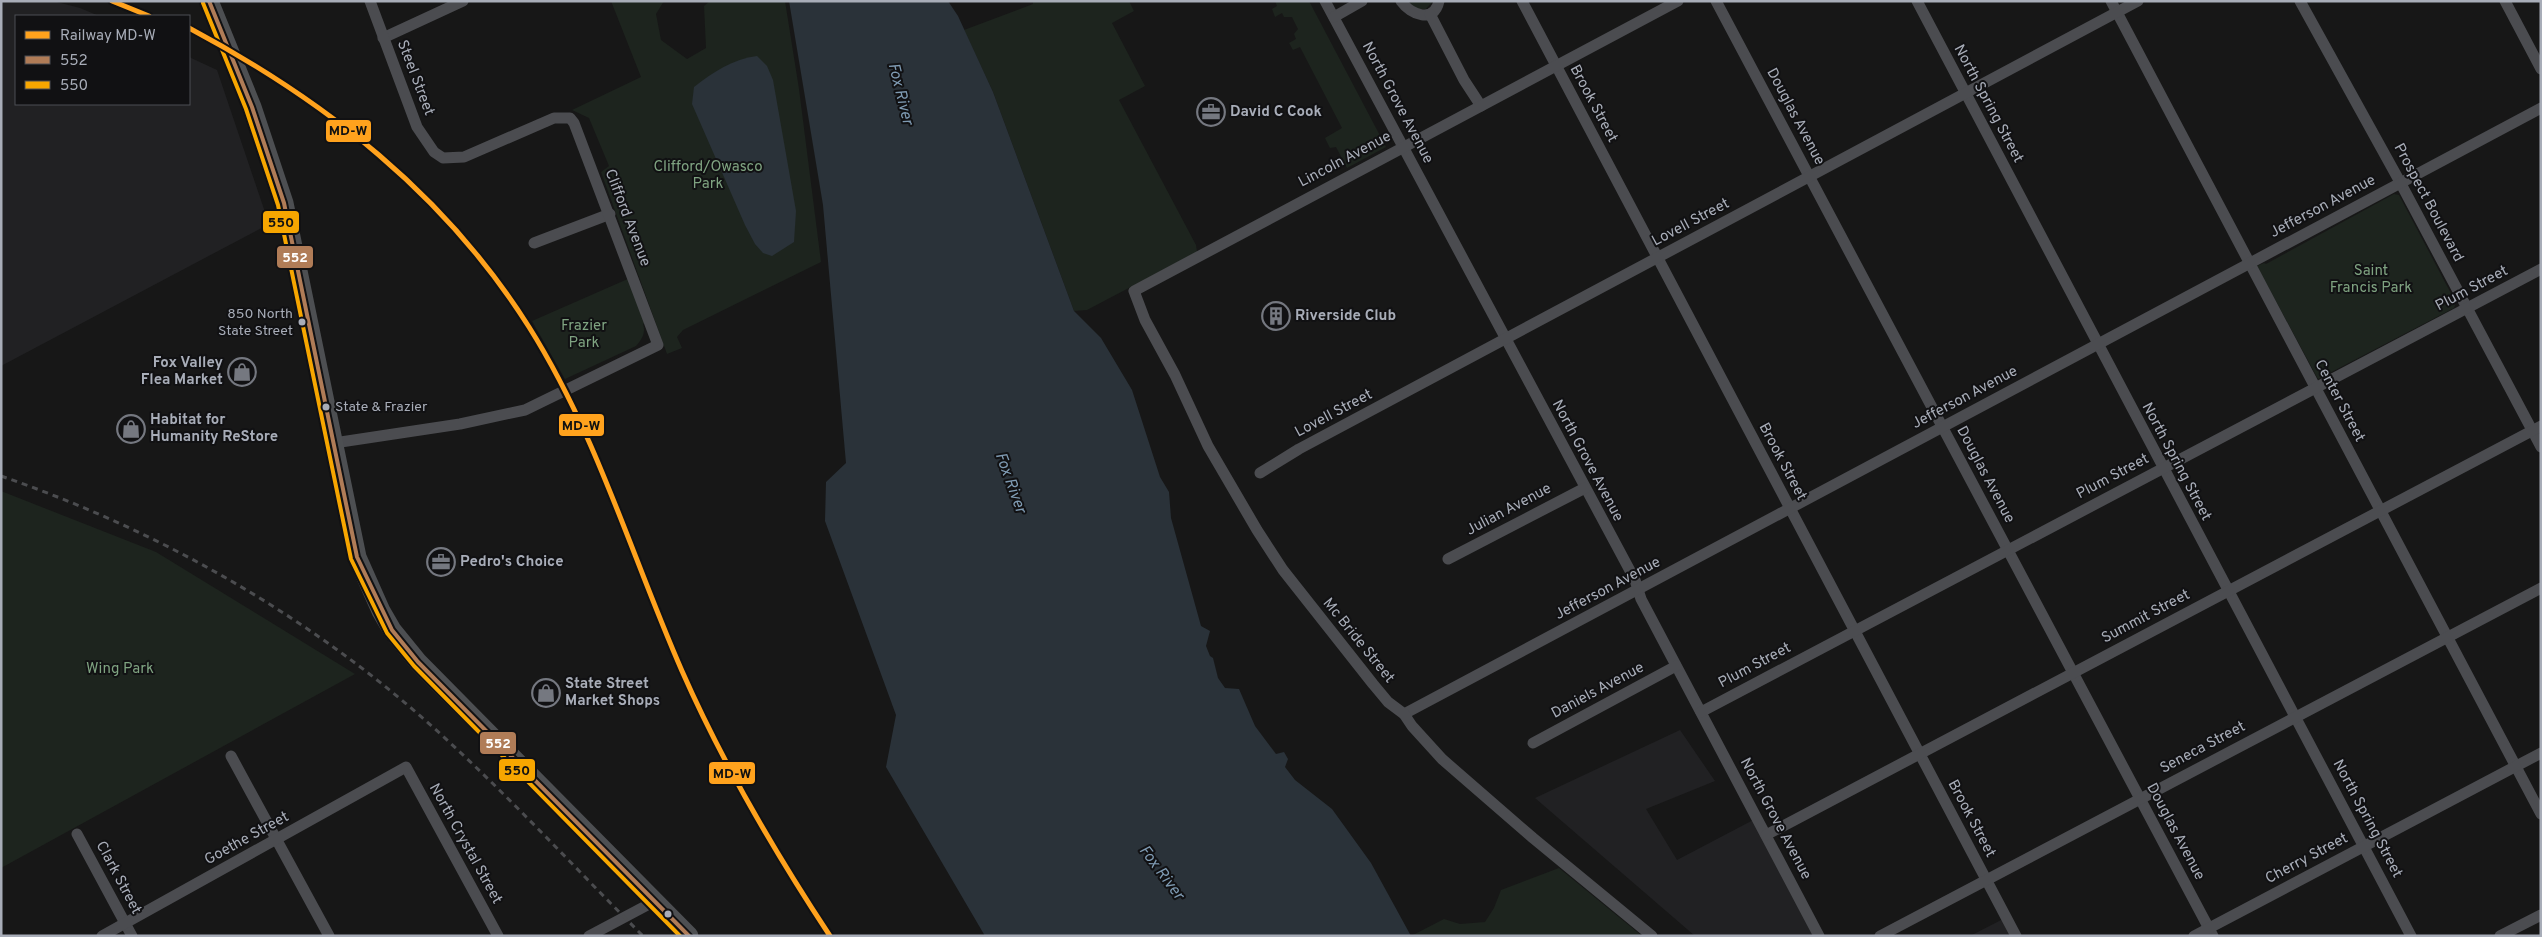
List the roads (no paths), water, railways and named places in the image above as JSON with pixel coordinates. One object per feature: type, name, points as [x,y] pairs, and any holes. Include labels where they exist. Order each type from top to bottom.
[{"type":"main road","points":[[210,5],[252,107],[284,203],[357,557],[370,591],[392,630],[418,662],[689,936]]},
{"type":"street","name":"Steel Street","points":[[370,1],[417,127],[434,152],[443,158],[464,158],[554,118]]},
{"type":"street","points":[[383,38],[463,1]]},
{"type":"street","name":"North Grove Avenue","points":[[1326,1],[1585,488],[1641,599],[1819,936]]},
{"type":"street","points":[[1334,17],[1362,1]]},
{"type":"street","points":[[1401,1],[1415,15],[1430,14],[1436,10],[1439,1]]},
{"type":"street","name":"Brook Street","points":[[1522,1],[2016,936]]},
{"type":"street","name":"Lincoln Avenue","points":[[1134,292],[1678,1]]},
{"type":"street","name":"Douglas Avenue","points":[[1716,1],[2211,932]]},
{"type":"street","name":"North Spring Street","points":[[1917,1],[2162,468],[2411,936]]},
{"type":"street","name":"Center Street","points":[[2111,1],[2541,814]]},
{"type":"street","name":"Lovell Street","points":[[1260,473],[1299,449],[2138,1]]},
{"type":"street","name":"Prospect Boulevard","points":[[2300,1],[2400,182],[2467,309],[2536,429],[2541,447]]},
{"type":"street","points":[[2505,1],[2541,69]]},
{"type":"street","points":[[1430,14],[1464,80],[1481,106]]},
{"type":"street","name":"Jefferson Avenue","points":[[1404,714],[2541,108]]},
{"type":"street","name":"Clifford Avenue","points":[[334,443],[460,424],[525,410],[658,345],[574,123],[570,118],[554,118]]},
{"type":"street","points":[[534,243],[610,214]]},
{"type":"street","name":"Plum Street","points":[[1701,712],[2541,270]]},
{"type":"street","name":"Mc Bride Street","points":[[1134,292],[1145,320],[1175,374],[1186,403],[1208,446],[1256,530],[1283,570],[1373,684],[1388,702],[1404,714],[1412,726],[1449,764],[1533,838],[1652,936]]},
{"type":"street","name":"Summit Street","points":[[1766,835],[2536,429]]},
{"type":"street","name":"Julian Avenue","points":[[1448,559],[1585,488]]},
{"type":"street","name":"Seneca Street","points":[[1880,936],[2541,588]]},
{"type":"street","name":"Daniels Avenue","points":[[1533,743],[1676,666]]},
{"type":"street","name":"Cherry Street","points":[[2194,936],[2211,932],[2364,846],[2541,753]]},
{"type":"street","points":[[231,756],[278,839],[329,936]]},
{"type":"street","name":"Goethe Street","points":[[102,936],[406,767]]},
{"type":"street","name":"North Crystal Street","points":[[406,767],[498,936]]},
{"type":"street","name":"Clark Street","points":[[77,834],[132,936]]},
{"type":"street","points":[[589,936],[655,901]]},
{"type":"street","points":[[2500,936],[2541,914]]},
{"type":"water","name":"Fox River","points":[[789,1],[948,1],[958,16],[993,92],[1074,311],[1101,338],[1132,390],[1160,477],[1169,492],[1171,518],[1201,626],[1210,631],[1206,646],[1210,656],[1213,658],[1218,678],[1225,688],[1239,689],[1255,726],[1276,754],[1284,752],[1288,759],[1285,767],[1295,780],[1332,809],[1371,863],[1411,936],[985,936],[886,767],[896,715],[825,521],[826,482],[846,463],[823,205]]},
{"type":"water","points":[[757,56],[767,66],[773,80],[796,211],[794,242],[772,256],[763,253],[755,244],[745,225],[692,104],[694,87],[701,81],[732,63]]},
{"type":"railway","points":[[1,476],[60,498],[175,550],[285,614],[337,650],[387,688],[462,754],[643,936]]},
{"type":"rail line","name":"MD-W","points":[[112,1],[147,15]]},
{"type":"rail line","name":"MD-W","points":[[190,29],[239,56],[288,87],[335,120],[379,155],[421,193],[460,234],[496,279],[529,327],[553,368],[574,410],[612,496],[682,671],[715,740],[769,839],[830,936]]},
{"type":"place","name":"David C Cook","points":[[1211,112]]},
{"type":"place","name":"Riverside Club","points":[[1276,316]]},
{"type":"place","name":"850 North State Street","points":[[302,322]]},
{"type":"place","name":"Fox Valley Flea Market","points":[[242,372]]},
{"type":"place","name":"State & Frazier","points":[[326,407]]},
{"type":"place","name":"Habitat for Humanity ReStore","points":[[131,429]]},
{"type":"place","name":"Pedro's Choice","points":[[441,562]]},
{"type":"place","name":"State Street Market Shops","points":[[546,693]]},
{"type":"park label","name":"Clifford/Owasco Park","points":[[708,176]]},
{"type":"park label","name":"Saint Francis Park","points":[[2371,280]]},
{"type":"park label","name":"Frazier Park","points":[[584,334]]},
{"type":"park label","name":"Wing Park","points":[[120,669]]}]
